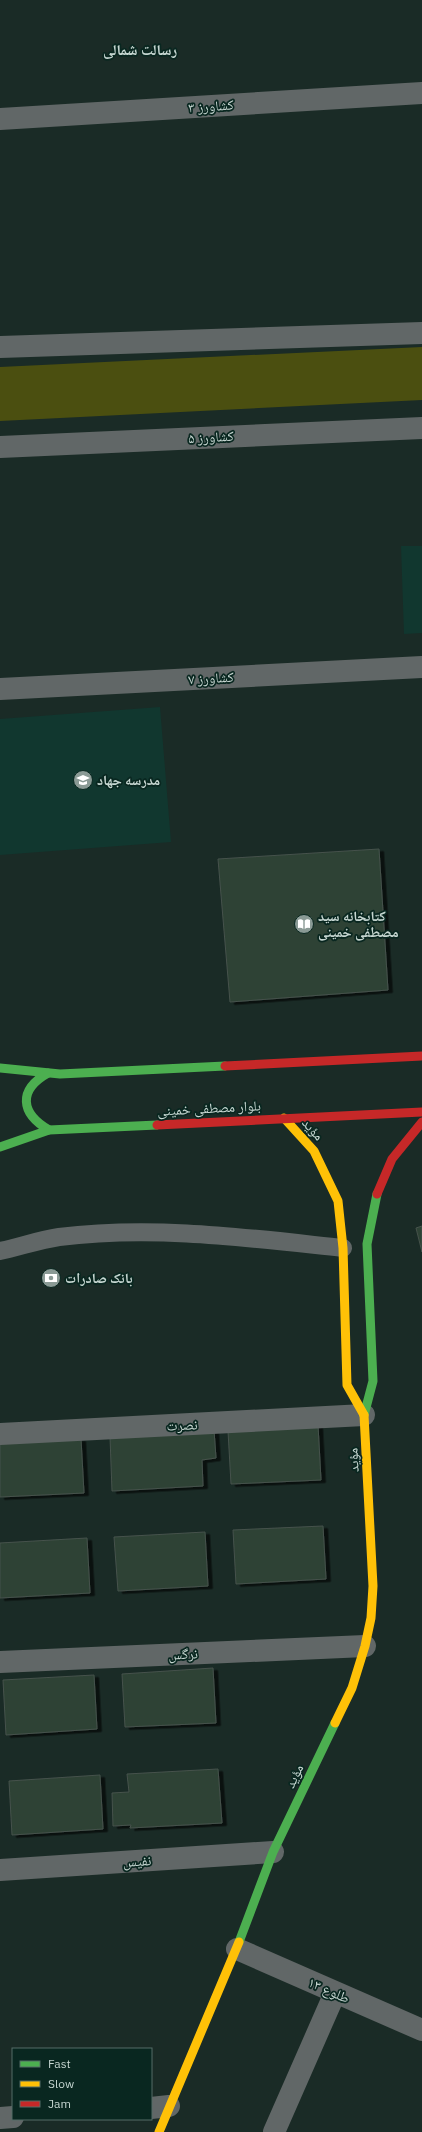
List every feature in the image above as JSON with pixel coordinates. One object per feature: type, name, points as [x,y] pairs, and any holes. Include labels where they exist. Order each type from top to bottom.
[{"type":"street","name":"کشاورز ۳","points":[[0,119],[422,93]]},
{"type":"street","points":[[0,347],[422,333]]},
{"type":"street","name":"کشاورز ۵","points":[[0,447],[422,428]]},
{"type":"street","name":"کشاورز ۷","points":[[0,689],[422,667]]},
{"type":"street","points":[[0,1068],[48,1073],[422,1056]]},
{"type":"street","points":[[48,1073],[38,1077],[30,1086],[26,1096],[30,1118],[38,1126],[49,1130]]},
{"type":"street","name":"بلوار مصطفی خمینی","points":[[0,1147],[49,1130],[422,1112]]},
{"type":"street","name":"مؤید","points":[[284,1118],[314,1151],[338,1201],[343,1248],[347,1385],[364,1416]]},
{"type":"street","name":"مؤید","points":[[159,2132],[160,2107],[237,1948],[273,1852],[352,1688],[365,1646],[371,1618],[373,1586],[364,1416],[373,1382],[367,1244],[377,1192],[392,1159],[422,1122]]},
{"type":"street","name":"نصرت","points":[[0,1434],[364,1416]]},
{"type":"street","name":"نرگس","points":[[0,1662],[365,1646]]},
{"type":"street","name":"نفیس","points":[[0,1870],[273,1852]]},
{"type":"street","name":"طلوع ۱۳","points":[[237,1948],[335,1993],[422,2030]]},
{"type":"street","points":[[274,2132],[335,1993]]},
{"type":"street","points":[[0,2118],[12,2117]]},
{"type":"lane","points":[[0,1251],[58,1238],[154,1232],[244,1238],[343,1248]]},
{"type":"shaded area","points":[[401,546],[422,546],[422,633],[404,634]]},
{"type":"shaded area","name":"مدرسه جهاد","points":[[160,707],[171,842],[0,855],[0,719]]},
{"type":"green space","points":[[422,347],[422,400],[0,421],[0,367]]},
{"type":"building","name":"کتابخانه سید مصطفی خمینی","points":[[379,849],[388,990],[230,1002],[218,859]]},
{"type":"building","points":[[422,1226],[422,1252],[416,1228]]},
{"type":"building","points":[[318,1425],[321,1480],[231,1484],[228,1431]]},
{"type":"building","points":[[214,1430],[216,1458],[202,1460],[203,1486],[112,1491],[110,1437]]},
{"type":"building","points":[[81,1439],[84,1493],[0,1497],[0,1443]]},
{"type":"building","points":[[323,1526],[326,1579],[236,1584],[233,1530]]},
{"type":"building","points":[[205,1532],[208,1586],[118,1591],[114,1537]]},
{"type":"building","points":[[87,1538],[90,1593],[0,1598],[0,1543]]},
{"type":"building","points":[[213,1668],[216,1723],[125,1727],[122,1674]]},
{"type":"building","points":[[94,1675],[97,1729],[6,1735],[3,1680]]},
{"type":"building","points":[[218,1769],[222,1823],[130,1828],[131,1825],[113,1826],[112,1793],[129,1792],[127,1774]]},
{"type":"building","points":[[100,1775],[103,1829],[12,1835],[9,1781]]},
{"type":"traffic: fast","points":[[0,1068],[60,1074],[225,1066]]},
{"type":"traffic: fast","points":[[48,1073],[31,1087],[27,1094],[26,1102],[32,1116],[49,1130]]},
{"type":"traffic: fast","points":[[0,1147],[49,1130],[157,1125]]},
{"type":"traffic: fast","points":[[364,1415],[373,1381],[367,1244],[377,1194]]},
{"type":"traffic: fast","points":[[239,1942],[273,1852],[335,1723]]},
{"type":"traffic: slow","points":[[284,1118],[314,1151],[338,1201],[343,1248],[347,1385],[364,1415]]},
{"type":"traffic: slow","points":[[335,1723],[352,1688],[365,1646],[371,1618],[373,1586],[364,1415]]},
{"type":"traffic: slow","points":[[159,2132],[239,1942]]},
{"type":"traffic: jam","points":[[225,1066],[422,1056]]},
{"type":"traffic: jam","points":[[157,1125],[422,1112]]},
{"type":"traffic: jam","points":[[377,1194],[392,1159],[422,1122]]},
{"type":"place","name":"مدرسه جهاد","points":[[83,780]]},
{"type":"place","name":"کتابخانه سید مصطفی خمینی","points":[[304,924]]},
{"type":"place","name":"بانک صادرات","points":[[51,1278]]},
{"type":"district","name":"رسالت شمالی","points":[[140,49]]}]
